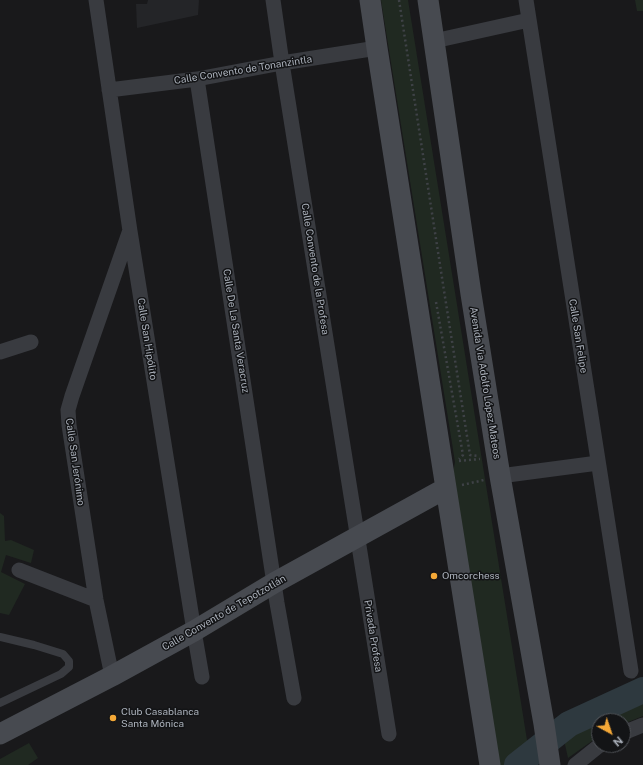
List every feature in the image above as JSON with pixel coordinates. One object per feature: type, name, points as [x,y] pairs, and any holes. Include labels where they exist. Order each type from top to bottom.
[{"type":"main road","points":[[370,0],[490,765]]},
{"type":"main road","name":"Avenida Via Adolfo López Mateos","points":[[428,0],[471,294],[500,476],[544,724],[549,761]]},
{"type":"main road","name":"Calle Convento de Tepotzotlán","points":[[0,734],[112,676],[194,631],[274,583],[446,488]]},
{"type":"street","name":"Calle San Hipólito","points":[[96,0],[130,230],[202,677]]},
{"type":"street","name":"Calle Convento de la Profesa","points":[[273,0],[358,537]]},
{"type":"street","name":"Calle San Felipe","points":[[526,0],[631,671]]},
{"type":"street","points":[[434,42],[529,20]]},
{"type":"street","name":"Calle Convento de Tonanzintla","points":[[109,90],[197,79],[282,63],[377,48]]},
{"type":"street","name":"Calle De La Santa Veracruz","points":[[197,79],[274,583],[294,698]]},
{"type":"street","name":"Calle San Jerónimo","points":[[112,676],[96,600],[68,410],[130,230]]},
{"type":"street","points":[[0,352],[31,342]]},
{"type":"street","points":[[500,476],[598,463]]},
{"type":"street","name":"Privada Profesa","points":[[358,537],[389,734]]},
{"type":"street","points":[[20,570],[96,600]]},
{"type":"street","points":[[631,730],[643,725]]},
{"type":"street","points":[[575,765],[591,752]]},
{"type":"lane","points":[[0,637],[63,654],[69,661],[69,667],[61,674],[0,703]]},
{"type":"path","points":[[399,0],[470,455],[481,456],[482,459],[455,462],[463,455],[436,302]]},
{"type":"path","points":[[446,488],[500,476]]},
{"type":"shaded area","points":[[148,0],[199,0],[198,15],[137,28],[136,4],[147,4]]},
{"type":"shaded area","points":[[381,0],[408,0],[531,765],[499,765],[450,487],[455,462]]},
{"type":"shaded area","points":[[635,0],[643,0],[643,11],[637,11]]},
{"type":"shaded area","points":[[0,513],[4,516],[5,541],[11,540],[34,550],[31,563],[6,555],[1,572],[25,584],[9,615],[0,613]]},
{"type":"shaded area","points":[[643,698],[643,716],[631,721],[631,713],[612,713]]},
{"type":"shaded area","points":[[591,723],[591,742],[568,758],[564,740],[571,733]]},
{"type":"shaded area","points":[[29,743],[38,758],[28,765],[0,765],[0,759]]},
{"type":"waterway","points":[[517,765],[569,724],[643,690]]},
{"type":"place","name":"Omcorchess","points":[[434,576]]},
{"type":"place","name":"Club Casablanca Santa Mónica","points":[[113,718]]}]
